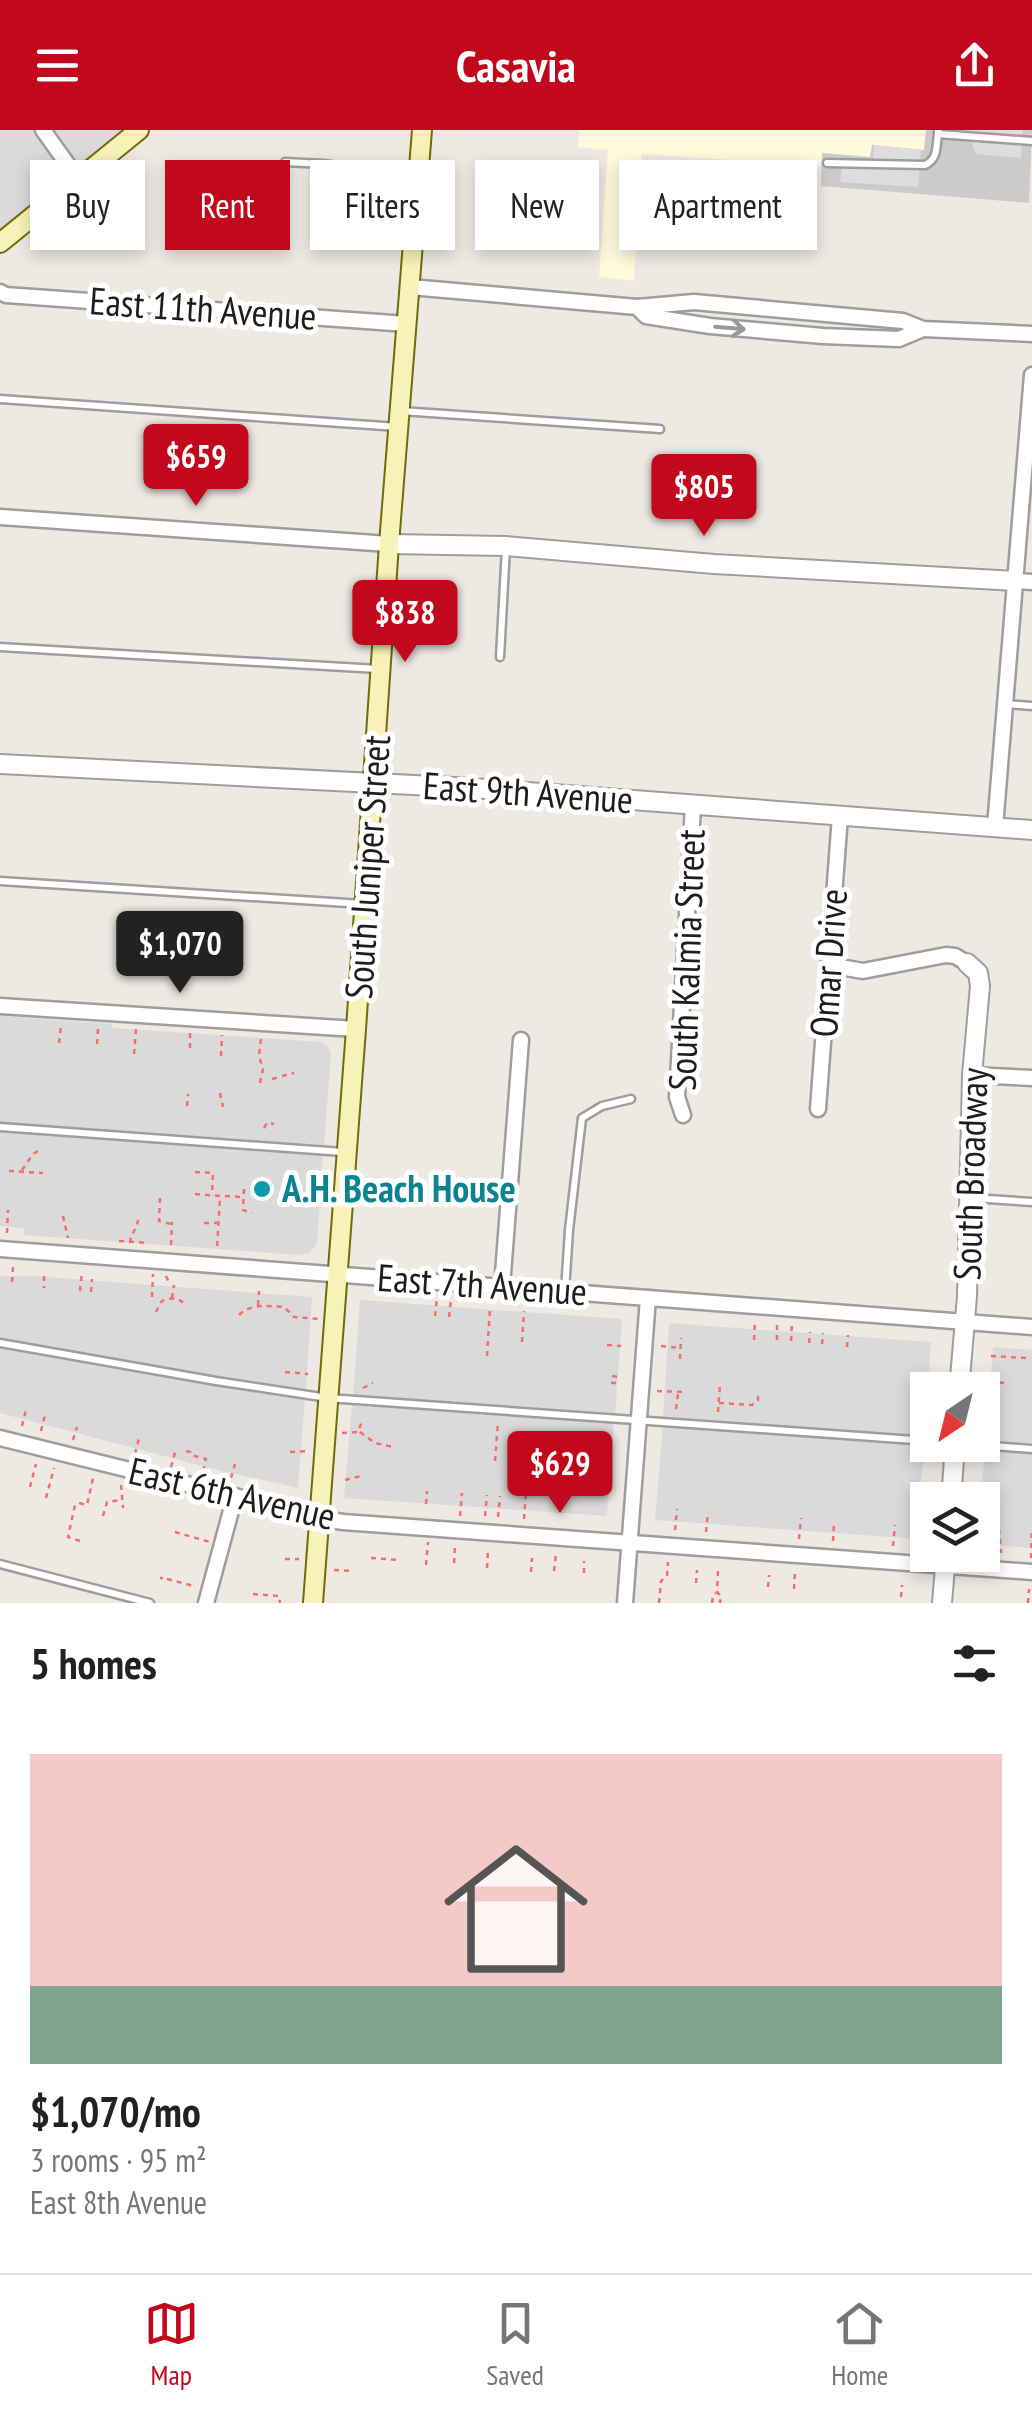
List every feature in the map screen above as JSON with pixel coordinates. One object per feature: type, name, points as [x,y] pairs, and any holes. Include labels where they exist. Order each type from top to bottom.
[{"type":"main road","points":[[102,160],[139,130]]},
{"type":"main road","name":"South Juniper Street","points":[[420,160],[422,130]]},
{"type":"main road","points":[[0,243],[30,218]]},
{"type":"main road","name":"South Juniper Street","points":[[313,1603],[413,250]]},
{"type":"street","points":[[43,130],[64,160]]},
{"type":"street","points":[[410,287],[638,307],[694,302],[903,321],[924,329],[1032,334]]},
{"type":"street","name":"East 11th Avenue","points":[[0,292],[407,324]]},
{"type":"street","points":[[638,307],[646,316],[823,336],[899,339],[924,329]]},
{"type":"street","points":[[995,827],[1006,704],[1024,581],[1032,374]]},
{"type":"street","points":[[0,518],[389,544],[506,546],[714,564],[1024,581]]},
{"type":"street","name":"East 9th Avenue","points":[[0,764],[472,788],[1032,830]]},
{"type":"street","name":"South Kalmia Street","points":[[682,1115],[677,1097],[693,805]]},
{"type":"street","name":"Omar Drive","points":[[818,1109],[840,816]]},
{"type":"street","points":[[829,964],[863,971],[946,955],[966,962]]},
{"type":"street","name":"South Broadway","points":[[960,1372],[972,1075],[980,986],[978,973],[966,962]]},
{"type":"street","points":[[0,1006],[356,1029]]},
{"type":"street","points":[[502,1287],[520,1040]]},
{"type":"street","points":[[972,1075],[1032,1078]]},
{"type":"street","name":"East 7th Avenue","points":[[7,1250],[1032,1327]]},
{"type":"street","points":[[625,1603],[648,1298]]},
{"type":"street","name":"East 6th Avenue","points":[[0,1438],[298,1515],[343,1522],[910,1558]]},
{"type":"street","points":[[208,1596],[235,1496]]},
{"type":"street","name":"East 6th Avenue","points":[[1000,1568],[1032,1572]]},
{"type":"street","points":[[942,1603],[944,1572]]},
{"type":"lane","points":[[827,162],[924,165],[936,156],[938,132],[1032,142]]},
{"type":"lane","points":[[0,398],[660,428]]},
{"type":"lane","points":[[500,657],[506,546]]},
{"type":"lane","points":[[0,647],[381,670]]},
{"type":"lane","points":[[1006,704],[1032,706]]},
{"type":"lane","points":[[0,881],[365,904]]},
{"type":"lane","points":[[564,1291],[582,1118],[602,1106],[631,1099]]},
{"type":"lane","points":[[0,1126],[348,1152]]},
{"type":"lane","points":[[969,1198],[1032,1202]]},
{"type":"lane","points":[[0,1343],[328,1398],[910,1440]]},
{"type":"lane","points":[[1000,1446],[1032,1448]]},
{"type":"lane","points":[[0,1564],[150,1603]]},
{"type":"path","points":[[60,1043],[62,1010]]},
{"type":"path","points":[[96,1044],[99,1012]]},
{"type":"path","points":[[134,1054],[136,1028]]},
{"type":"path","points":[[190,1031],[190,1050]]},
{"type":"path","points":[[221,1056],[222,1034]]},
{"type":"path","points":[[260,1083],[262,1036]]},
{"type":"path","points":[[272,1079],[292,1074]]},
{"type":"path","points":[[220,1092],[222,1107]]},
{"type":"path","points":[[187,1106],[188,1094]]},
{"type":"path","points":[[264,1128],[267,1123],[274,1124]]},
{"type":"path","points":[[21,1172],[38,1151]]},
{"type":"path","points":[[10,1171],[43,1173]]},
{"type":"path","points":[[196,1172],[213,1173],[212,1196]]},
{"type":"path","points":[[244,1188],[243,1210],[252,1213]]},
{"type":"path","points":[[195,1194],[220,1196],[216,1266]]},
{"type":"path","points":[[224,1196],[244,1197]]},
{"type":"path","points":[[160,1198],[159,1221],[172,1223],[171,1237]]},
{"type":"path","points":[[7,1228],[8,1210]]},
{"type":"path","points":[[63,1216],[68,1231],[66,1254]]},
{"type":"path","points":[[130,1242],[138,1220]]},
{"type":"path","points":[[204,1223],[219,1224]]},
{"type":"path","points":[[119,1241],[150,1243]]},
{"type":"path","points":[[7,1250],[12,1282]]},
{"type":"path","points":[[152,1297],[154,1261]]},
{"type":"path","points":[[44,1276],[44,1288]]},
{"type":"path","points":[[80,1290],[81,1278]]},
{"type":"path","points":[[91,1292],[92,1279]]},
{"type":"path","points":[[172,1298],[174,1285]]},
{"type":"path","points":[[258,1306],[259,1292]]},
{"type":"path","points":[[156,1312],[162,1301],[172,1298],[186,1307]]},
{"type":"path","points":[[435,1316],[436,1304]]},
{"type":"path","points":[[450,1305],[450,1317]]},
{"type":"path","points":[[239,1315],[258,1306],[284,1307],[294,1317],[335,1320]]},
{"type":"path","points":[[486,1356],[490,1308]]},
{"type":"path","points":[[522,1342],[524,1311]]},
{"type":"path","points":[[754,1340],[755,1328]]},
{"type":"path","points":[[482,1330],[488,1331]]},
{"type":"path","points":[[776,1340],[777,1330]]},
{"type":"path","points":[[791,1330],[791,1342]]},
{"type":"path","points":[[809,1343],[810,1332]]},
{"type":"path","points":[[822,1344],[823,1333]]},
{"type":"path","points":[[847,1347],[848,1335]]},
{"type":"path","points":[[680,1359],[681,1338]]},
{"type":"path","points":[[482,1341],[488,1342]]},
{"type":"path","points":[[606,1344],[622,1346]]},
{"type":"path","points":[[666,1347],[680,1348]]},
{"type":"path","points":[[991,1356],[1026,1358]]},
{"type":"path","points":[[286,1372],[308,1374]]},
{"type":"path","points":[[612,1376],[619,1377]]},
{"type":"path","points":[[612,1383],[618,1383]]},
{"type":"path","points":[[1000,1383],[1006,1384]]},
{"type":"path","points":[[358,1390],[373,1384]]},
{"type":"path","points":[[718,1412],[720,1384]]},
{"type":"path","points":[[663,1391],[680,1392],[676,1409]]},
{"type":"path","points":[[718,1402],[752,1405],[758,1395]]},
{"type":"path","points":[[17,1442],[26,1410]]},
{"type":"path","points":[[30,1486],[45,1415]]},
{"type":"path","points":[[495,1461],[498,1416]]},
{"type":"path","points":[[358,1432],[362,1421]]},
{"type":"path","points":[[75,1434],[77,1427]]},
{"type":"path","points":[[348,1433],[358,1432],[376,1444],[393,1447]]},
{"type":"path","points":[[136,1450],[139,1438]]},
{"type":"path","points":[[173,1459],[176,1449]]},
{"type":"path","points":[[290,1452],[302,1450]]},
{"type":"path","points":[[186,1451],[206,1459],[204,1468]]},
{"type":"path","points":[[46,1498],[59,1452]]},
{"type":"path","points":[[537,1476],[538,1457]]},
{"type":"path","points":[[80,1541],[68,1537],[75,1505],[87,1505],[98,1462]]},
{"type":"path","points":[[232,1474],[235,1464]]},
{"type":"path","points":[[123,1508],[121,1487],[125,1469]]},
{"type":"path","points":[[345,1480],[361,1476]]},
{"type":"path","points":[[524,1512],[526,1490]]},
{"type":"path","points":[[426,1504],[427,1491]]},
{"type":"path","points":[[460,1507],[462,1493]]},
{"type":"path","points":[[486,1509],[487,1495]]},
{"type":"path","points":[[499,1510],[500,1496]]},
{"type":"path","points":[[103,1516],[107,1502],[122,1500]]},
{"type":"path","points":[[676,1523],[677,1509]]},
{"type":"path","points":[[706,1525],[708,1512]]},
{"type":"path","points":[[800,1532],[801,1518]]},
{"type":"path","points":[[834,1524],[834,1534]]},
{"type":"path","points":[[894,1539],[895,1524]]},
{"type":"path","points":[[1031,1549],[1032,1530]]},
{"type":"path","points":[[175,1532],[221,1545]]},
{"type":"path","points":[[1000,1538],[1001,1547]]},
{"type":"path","points":[[426,1565],[428,1550]]},
{"type":"path","points":[[454,1563],[455,1552]]},
{"type":"path","points":[[486,1568],[488,1554]]},
{"type":"path","points":[[371,1558],[398,1560]]},
{"type":"path","points":[[531,1572],[532,1558]]},
{"type":"path","points":[[285,1559],[294,1560]]},
{"type":"path","points":[[554,1571],[555,1559]]},
{"type":"path","points":[[584,1562],[584,1573]]},
{"type":"path","points":[[659,1603],[667,1568]]},
{"type":"path","points":[[339,1570],[352,1571]]},
{"type":"path","points":[[696,1583],[697,1570]]},
{"type":"path","points":[[718,1571],[720,1603]]},
{"type":"path","points":[[768,1586],[769,1575]]},
{"type":"path","points":[[794,1589],[795,1577]]},
{"type":"path","points":[[163,1578],[208,1596]]},
{"type":"path","points":[[900,1597],[902,1585]]},
{"type":"path","points":[[712,1603],[717,1592]]},
{"type":"path","points":[[253,1594],[279,1596],[280,1603]]},
{"type":"path","points":[[1028,1603],[1029,1594]]},
{"type":"shaded area","points":[[0,130],[139,130],[102,160],[30,160],[30,219],[0,243]]},
{"type":"shaded area","points":[[579,130],[926,130],[924,150],[872,145],[871,157],[823,153],[822,166],[817,166],[817,160],[642,154],[642,160],[619,160],[619,250],[636,250],[634,281],[599,277],[608,150],[578,147]]},
{"type":"shaded area","points":[[926,130],[1032,130],[1029,203],[821,186],[822,153],[870,157],[872,145],[924,150]]},
{"type":"shaded area","points":[[966,130],[1023,130],[1021,158],[976,154]]},
{"type":"shaded area","points":[[874,145],[921,150],[918,187],[840,182],[843,158],[873,159]]},
{"type":"shaded area","points":[[0,1016],[322,1042],[331,1055],[324,1145],[0,1122]]},
{"type":"shaded area","points":[[0,1132],[323,1155],[317,1243],[309,1253],[299,1255],[24,1235],[24,1228],[0,1226]]},
{"type":"shaded area","points":[[0,1276],[312,1297],[306,1389],[0,1338]]},
{"type":"shaded area","points":[[360,1300],[622,1319],[615,1414],[353,1397]]},
{"type":"shaded area","points":[[669,1323],[931,1342],[929,1372],[910,1372],[910,1435],[663,1418]]},
{"type":"shaded area","points":[[0,1347],[305,1399],[298,1488],[0,1413]]},
{"type":"shaded area","points":[[993,1347],[1032,1350],[1032,1443],[1000,1441],[1000,1372],[991,1372]]},
{"type":"shaded area","points":[[352,1403],[614,1422],[607,1516],[344,1498]]},
{"type":"shaded area","points":[[663,1425],[910,1443],[910,1462],[923,1462],[921,1482],[910,1482],[910,1538],[655,1520]]},
{"type":"shaded area","points":[[1000,1451],[1032,1453],[1032,1548],[1000,1545],[1000,1482],[982,1482],[984,1462],[1000,1462]]},
{"type":"place","name":"A.H. Beach House","points":[[262,1189]]}]
